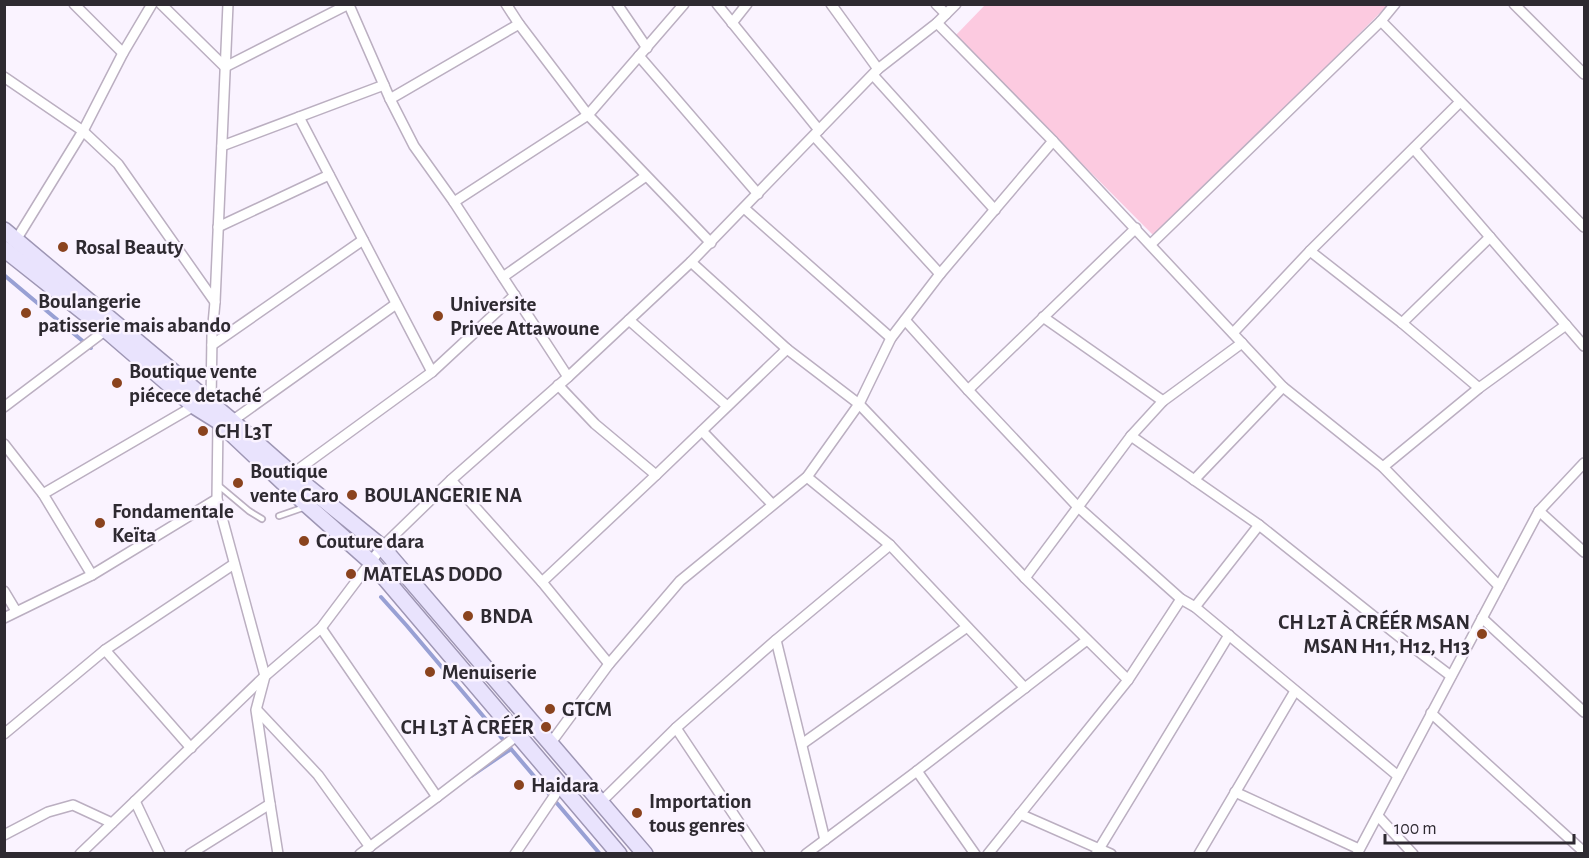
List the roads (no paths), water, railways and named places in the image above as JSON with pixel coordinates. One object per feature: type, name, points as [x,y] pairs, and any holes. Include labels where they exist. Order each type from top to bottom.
[{"type":"main road","points":[[8,247],[194,406],[225,421],[382,547],[645,854]]},
{"type":"main road","points":[[8,247],[211,404],[308,506],[372,562],[619,854]]},
{"type":"street","points":[[74,4],[123,53]]},
{"type":"street","points":[[8,247],[83,131],[123,53],[152,4]]},
{"type":"street","points":[[161,4],[225,68]]},
{"type":"street","points":[[211,404],[212,334],[228,4]]},
{"type":"street","points":[[225,68],[349,4],[390,99],[414,146],[454,202],[568,377]]},
{"type":"street","points":[[506,4],[588,116],[711,243]]},
{"type":"street","points":[[617,4],[647,48]]},
{"type":"street","points":[[454,202],[588,116],[684,4]]},
{"type":"street","points":[[717,4],[817,133],[939,274]]},
{"type":"street","points":[[732,23],[747,4]]},
{"type":"street","points":[[831,4],[876,72],[995,210]]},
{"type":"street","points":[[936,4],[946,14]]},
{"type":"street","points":[[80,854],[264,676],[321,628],[382,547],[451,480],[568,377],[692,262],[876,72],[937,23],[956,4]]},
{"type":"street","points":[[1151,244],[1381,21],[1395,4]]},
{"type":"street","points":[[1514,4],[1584,74]]},
{"type":"street","points":[[1381,21],[1584,227]]},
{"type":"street","points":[[937,23],[1136,228],[1283,387],[1383,467],[1499,586]]},
{"type":"street","points":[[390,99],[519,24]]},
{"type":"street","points":[[639,57],[758,194]]},
{"type":"street","points":[[4,77],[83,131],[118,164],[215,302]]},
{"type":"street","points":[[222,146],[384,85]]},
{"type":"street","points":[[1233,333],[1310,251],[1460,102]]},
{"type":"street","points":[[299,117],[432,372]]},
{"type":"street","points":[[550,744],[609,664],[681,580],[807,477],[859,404],[891,338],[939,274],[1053,141]]},
{"type":"street","points":[[1414,148],[1584,346]]},
{"type":"street","points":[[218,227],[329,175]]},
{"type":"street","points":[[503,277],[646,176]]},
{"type":"street","points":[[744,208],[891,338]]},
{"type":"street","points":[[968,390],[1136,228]]},
{"type":"street","points":[[1402,323],[1490,237]]},
{"type":"street","points":[[212,345],[363,240]]},
{"type":"street","points":[[1310,251],[1402,323],[1479,388]]},
{"type":"street","points":[[692,262],[787,349],[859,404],[1025,578],[1128,680]]},
{"type":"street","points":[[292,474],[432,372],[515,295]]},
{"type":"street","points":[[278,854],[256,710],[264,676],[217,499],[225,421],[396,304]]},
{"type":"street","points":[[1043,317],[1163,402]]},
{"type":"street","points":[[629,320],[728,406]]},
{"type":"street","points":[[905,320],[1078,507],[1181,599],[1229,635],[1398,776]]},
{"type":"street","points":[[1383,467],[1479,388],[1566,325]]},
{"type":"street","points":[[4,407],[106,330]]},
{"type":"street","points":[[1025,578],[1131,436],[1163,402],[1242,342]]},
{"type":"street","points":[[542,582],[787,349]]},
{"type":"street","points":[[558,385],[595,424],[656,475]]},
{"type":"street","points":[[1194,480],[1283,387]]},
{"type":"street","points":[[43,494],[194,406]]},
{"type":"street","points":[[702,431],[772,504]]},
{"type":"street","points":[[1131,436],[1259,525],[1451,676]]},
{"type":"street","points":[[4,444],[43,494],[92,574]]},
{"type":"street","points":[[1235,792],[1358,851],[1539,511],[1584,463]]},
{"type":"street","points":[[807,477],[890,545],[1025,688]]},
{"type":"street","points":[[451,480],[542,582],[609,664]]},
{"type":"street","points":[[4,618],[92,574],[217,499]]},
{"type":"street","points":[[1539,511],[1584,552]]},
{"type":"street","points":[[1194,607],[1259,525]]},
{"type":"street","points":[[602,802],[676,728],[776,640],[890,545]]},
{"type":"street","points":[[4,734],[105,650],[234,564]]},
{"type":"street","points":[[4,591],[16,611]]},
{"type":"street","points":[[988,854],[1128,680],[1181,599]]},
{"type":"street","points":[[1482,618],[1584,712]]},
{"type":"street","points":[[802,744],[967,627]]},
{"type":"street","points":[[321,628],[437,797]]},
{"type":"street","points":[[1097,850],[1229,635]]},
{"type":"street","points":[[776,640],[825,840]]},
{"type":"street","points":[[806,854],[1087,640]]},
{"type":"street","points":[[105,650],[191,748]]},
{"type":"street","points":[[1199,854],[1295,691]]},
{"type":"street","points":[[256,710],[318,775],[370,847]]},
{"type":"street","points":[[1431,713],[1584,852]]},
{"type":"street","points":[[676,728],[760,854]]},
{"type":"street","points":[[360,854],[518,735]]},
{"type":"street","points":[[917,771],[975,854]]},
{"type":"street","points":[[515,854],[561,786]]},
{"type":"street","points":[[135,801],[160,854]]},
{"type":"street","points":[[190,854],[270,804]]},
{"type":"street","points":[[4,835],[48,812],[73,805],[112,823]]},
{"type":"street","points":[[1020,814],[1097,850],[1111,854]]},
{"type":"street","points":[[1378,816],[1413,854]]},
{"type":"lane","points":[[218,484],[249,511],[262,519]]},
{"type":"lane","points":[[279,516],[308,506]]},
{"type":"waterway","points":[[4,275],[91,348]]},
{"type":"waterway","points":[[381,597],[511,749],[471,776]]},
{"type":"waterway","points":[[511,749],[600,854]]},
{"type":"place","name":"Rosal Beauty","points":[[63,247]]},
{"type":"place","name":"Boulangerie patisserie mais abando","points":[[26,313]]},
{"type":"place","name":"Universite Privee Attawoune","points":[[438,316]]},
{"type":"place","name":"Boutique vente piécece detaché","points":[[117,383]]},
{"type":"place","name":"CH L3T","points":[[203,431]]},
{"type":"place","name":"Boutique vente Caro","points":[[238,483]]},
{"type":"place","name":"BOULANGERIE NA","points":[[352,495]]},
{"type":"place","name":"Fondamentale Keïta","points":[[100,523]]},
{"type":"place","name":"Couture dara","points":[[304,541]]},
{"type":"place","name":"MATELAS DODO","points":[[351,574]]},
{"type":"place","name":"BNDA","points":[[468,616]]},
{"type":"place","name":"CH L2T À CRÉÉR MSAN MSAN H11, H12, H13","points":[[1482,634]]},
{"type":"place","name":"Menuiserie","points":[[430,672]]},
{"type":"place","name":"GTCM","points":[[550,709]]},
{"type":"place","name":"CH L3T À CRÉÉR","points":[[546,727]]},
{"type":"place","name":"Haidara","points":[[519,785]]},
{"type":"place","name":"Importation tous genres","points":[[637,813]]}]
